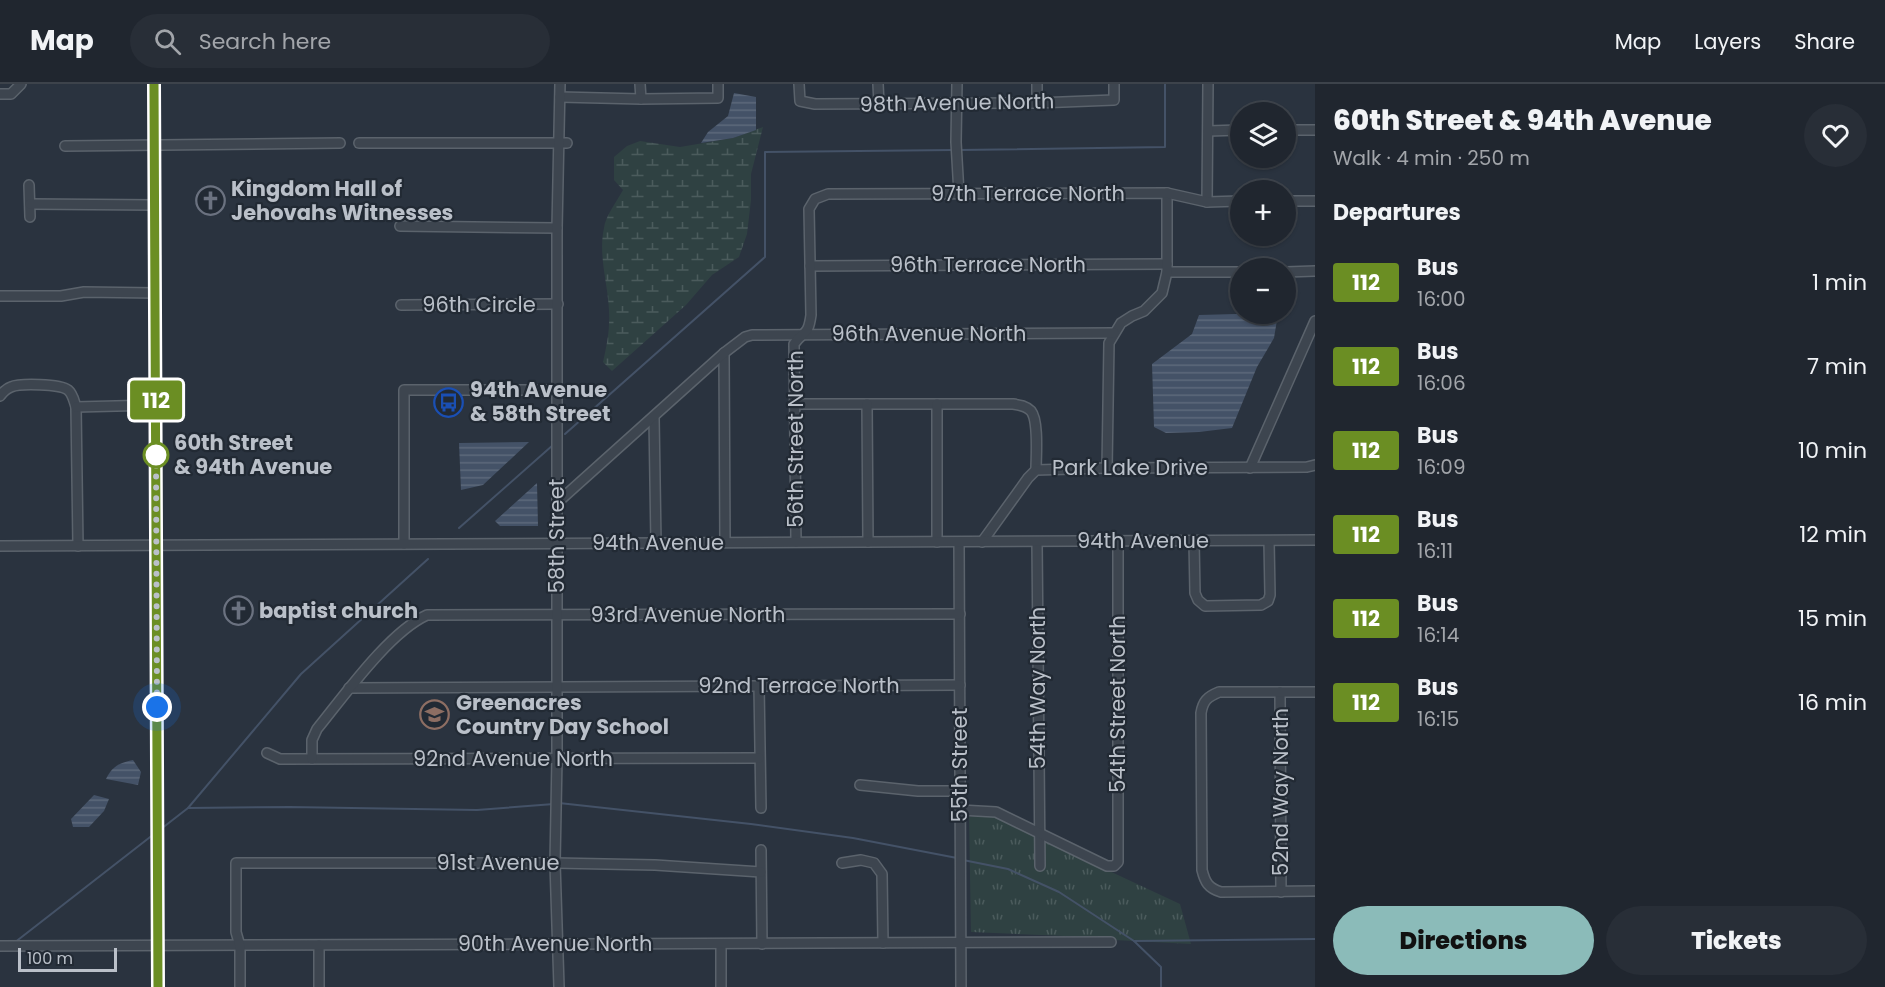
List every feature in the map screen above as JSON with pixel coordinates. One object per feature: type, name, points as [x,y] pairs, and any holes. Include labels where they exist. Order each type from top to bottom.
[{"type":"street","points":[[0,94],[11,94],[21,84]]},
{"type":"street","points":[[154,84],[158,987]]},
{"type":"street","name":"58th Street","points":[[559,987],[555,863],[558,543],[557,228],[563,143],[560,84]]},
{"type":"street","points":[[640,84],[641,99]]},
{"type":"street","points":[[560,97],[718,98],[718,84]]},
{"type":"street","name":"98th Avenue North","points":[[799,84],[800,100],[815,104],[1037,103],[1114,100],[1113,84]]},
{"type":"street","points":[[878,84],[879,104]]},
{"type":"street","points":[[957,84],[956,142],[959,194]]},
{"type":"street","points":[[1037,84],[1037,103]]},
{"type":"street","points":[[1207,202],[1208,84]]},
{"type":"street","points":[[1208,130],[1230,130]]},
{"type":"street","points":[[1296,130],[1315,130]]},
{"type":"street","points":[[359,142],[563,143]]},
{"type":"street","points":[[65,146],[340,143]]},
{"type":"street","points":[[29,184],[30,217]]},
{"type":"street","points":[[1107,468],[1107,354],[1109,343],[1121,323],[1144,311],[1162,292],[1167,268],[1167,193]]},
{"type":"street","name":"97th Terrace North","points":[[815,198],[828,194],[1167,193],[1207,202],[1230,201]]},
{"type":"street","name":"56th Street North","points":[[796,542],[794,344],[809,327],[811,315],[809,209],[815,198]]},
{"type":"street","points":[[1296,201],[1315,201]]},
{"type":"street","points":[[30,204],[155,205]]},
{"type":"street","points":[[400,226],[557,228]]},
{"type":"street","name":"96th Terrace North","points":[[810,266],[1167,268],[1230,271]]},
{"type":"street","points":[[1296,272],[1315,271]]},
{"type":"street","points":[[0,296],[61,296],[84,292],[155,293]]},
{"type":"street","name":"96th Circle","points":[[401,305],[558,304]]},
{"type":"street","points":[[1250,468],[1315,321]]},
{"type":"street","name":"96th Avenue North","points":[[724,353],[745,337],[1114,333]]},
{"type":"street","points":[[558,502],[724,353]]},
{"type":"street","points":[[724,353],[725,542]]},
{"type":"street","points":[[2,393],[13,386],[63,387],[70,392],[76,407],[78,546]]},
{"type":"street","points":[[404,544],[404,390],[557,390]]},
{"type":"street","points":[[795,404],[1013,404],[1025,406],[1032,413],[1035,422],[1036,470]]},
{"type":"street","points":[[867,404],[868,542]]},
{"type":"street","points":[[937,404],[937,542]]},
{"type":"street","points":[[76,407],[156,405]]},
{"type":"street","points":[[654,417],[656,543]]},
{"type":"street","name":"Park Lake Drive","points":[[982,542],[1036,470],[1307,467],[1315,465]]},
{"type":"street","name":"94th Avenue","points":[[0,546],[1315,540]]},
{"type":"street","name":"54th Street North","points":[[1039,834],[1107,866],[1114,866],[1118,862],[1118,541]]},
{"type":"street","points":[[1194,541],[1195,592],[1198,600],[1205,606],[1261,605],[1268,601],[1270,595],[1269,541]]},
{"type":"street","name":"54th Way North","points":[[1037,542],[1040,866]]},
{"type":"street","name":"55th Street","points":[[959,543],[961,987]]},
{"type":"street","name":"93rd Avenue North","points":[[350,688],[385,648],[418,619],[427,615],[960,614]]},
{"type":"street","name":"92nd Terrace North","points":[[350,688],[960,685]]},
{"type":"street","points":[[759,686],[761,808]]},
{"type":"street","points":[[312,759],[312,740],[317,729],[350,688]]},
{"type":"street","points":[[1315,692],[1219,692],[1208,697],[1201,713],[1202,870],[1205,881],[1213,889],[1221,891],[1315,891]]},
{"type":"street","name":"52nd Way North","points":[[1280,692],[1281,891]]},
{"type":"street","name":"92nd Avenue North","points":[[267,753],[280,759],[759,758]]},
{"type":"street","points":[[861,785],[918,791],[960,791]]},
{"type":"street","points":[[960,810],[996,812],[1039,834]]},
{"type":"street","points":[[761,849],[762,944]]},
{"type":"street","points":[[842,863],[861,860],[874,863],[882,874],[883,943]]},
{"type":"street","name":"91st Avenue","points":[[240,946],[236,933],[236,863],[555,863],[655,865],[761,872]]},
{"type":"street","name":"90th Avenue North","points":[[0,946],[1111,942]]},
{"type":"street","points":[[721,944],[721,987]]},
{"type":"street","points":[[319,945],[319,987]]},
{"type":"street","points":[[240,946],[240,987]]},
{"type":"green space","points":[[763,127],[751,174],[747,234],[739,257],[712,275],[686,305],[612,371],[603,362],[609,318],[602,238],[609,214],[623,190],[614,180],[614,157],[627,146],[640,141],[680,147],[733,138]]},
{"type":"green space","points":[[994,816],[1036,837],[1037,870],[1043,870],[1043,840],[1180,904],[1191,944],[971,932],[969,817]]},
{"type":"water","points":[[734,93],[756,97],[756,130],[733,138],[701,143],[708,132],[728,116]]},
{"type":"water","points":[[1230,314],[1230,324],[1276,324],[1274,338],[1257,367],[1232,428],[1166,433],[1154,427],[1152,364],[1192,334],[1199,315]]},
{"type":"water","points":[[529,442],[483,485],[461,490],[459,443]]},
{"type":"water","points":[[537,483],[538,526],[500,526],[495,521]]},
{"type":"water","points":[[133,760],[141,772],[138,785],[106,779],[117,766]]},
{"type":"water","points":[[94,795],[109,799],[104,811],[89,827],[73,827],[71,819]]},
{"type":"waterway","points":[[959,150],[1165,147],[1165,84]]},
{"type":"waterway","points":[[565,434],[765,257],[765,152],[953,150]]},
{"type":"waterway","points":[[459,528],[553,445]]},
{"type":"waterway","points":[[161,829],[188,808],[301,674],[428,559]]},
{"type":"waterway","points":[[559,803],[751,824],[853,838],[957,858]]},
{"type":"waterway","points":[[188,808],[477,810],[554,804]]},
{"type":"waterway","points":[[14,943],[154,834]]},
{"type":"waterway","points":[[963,860],[1008,869],[1059,892],[1134,941],[1161,967],[1161,987]]},
{"type":"waterway","points":[[1134,941],[1315,939]]},
{"type":"bus line","name":"112","points":[[154,84],[158,987]]},
{"type":"place","name":"Kingdom Hall of Jehovahs Witnesses","points":[[210,201]]},
{"type":"place","name":"94th Avenue & 58th Street","points":[[449,402]]},
{"type":"place","name":"60th Street & 94th Avenue","points":[[156,455]]},
{"type":"place","name":"baptist church","points":[[238,611]]},
{"type":"place","name":"Greenacres Country Day School","points":[[435,715]]},
{"type":"route","points":[[156,455],[157,707]]}]
